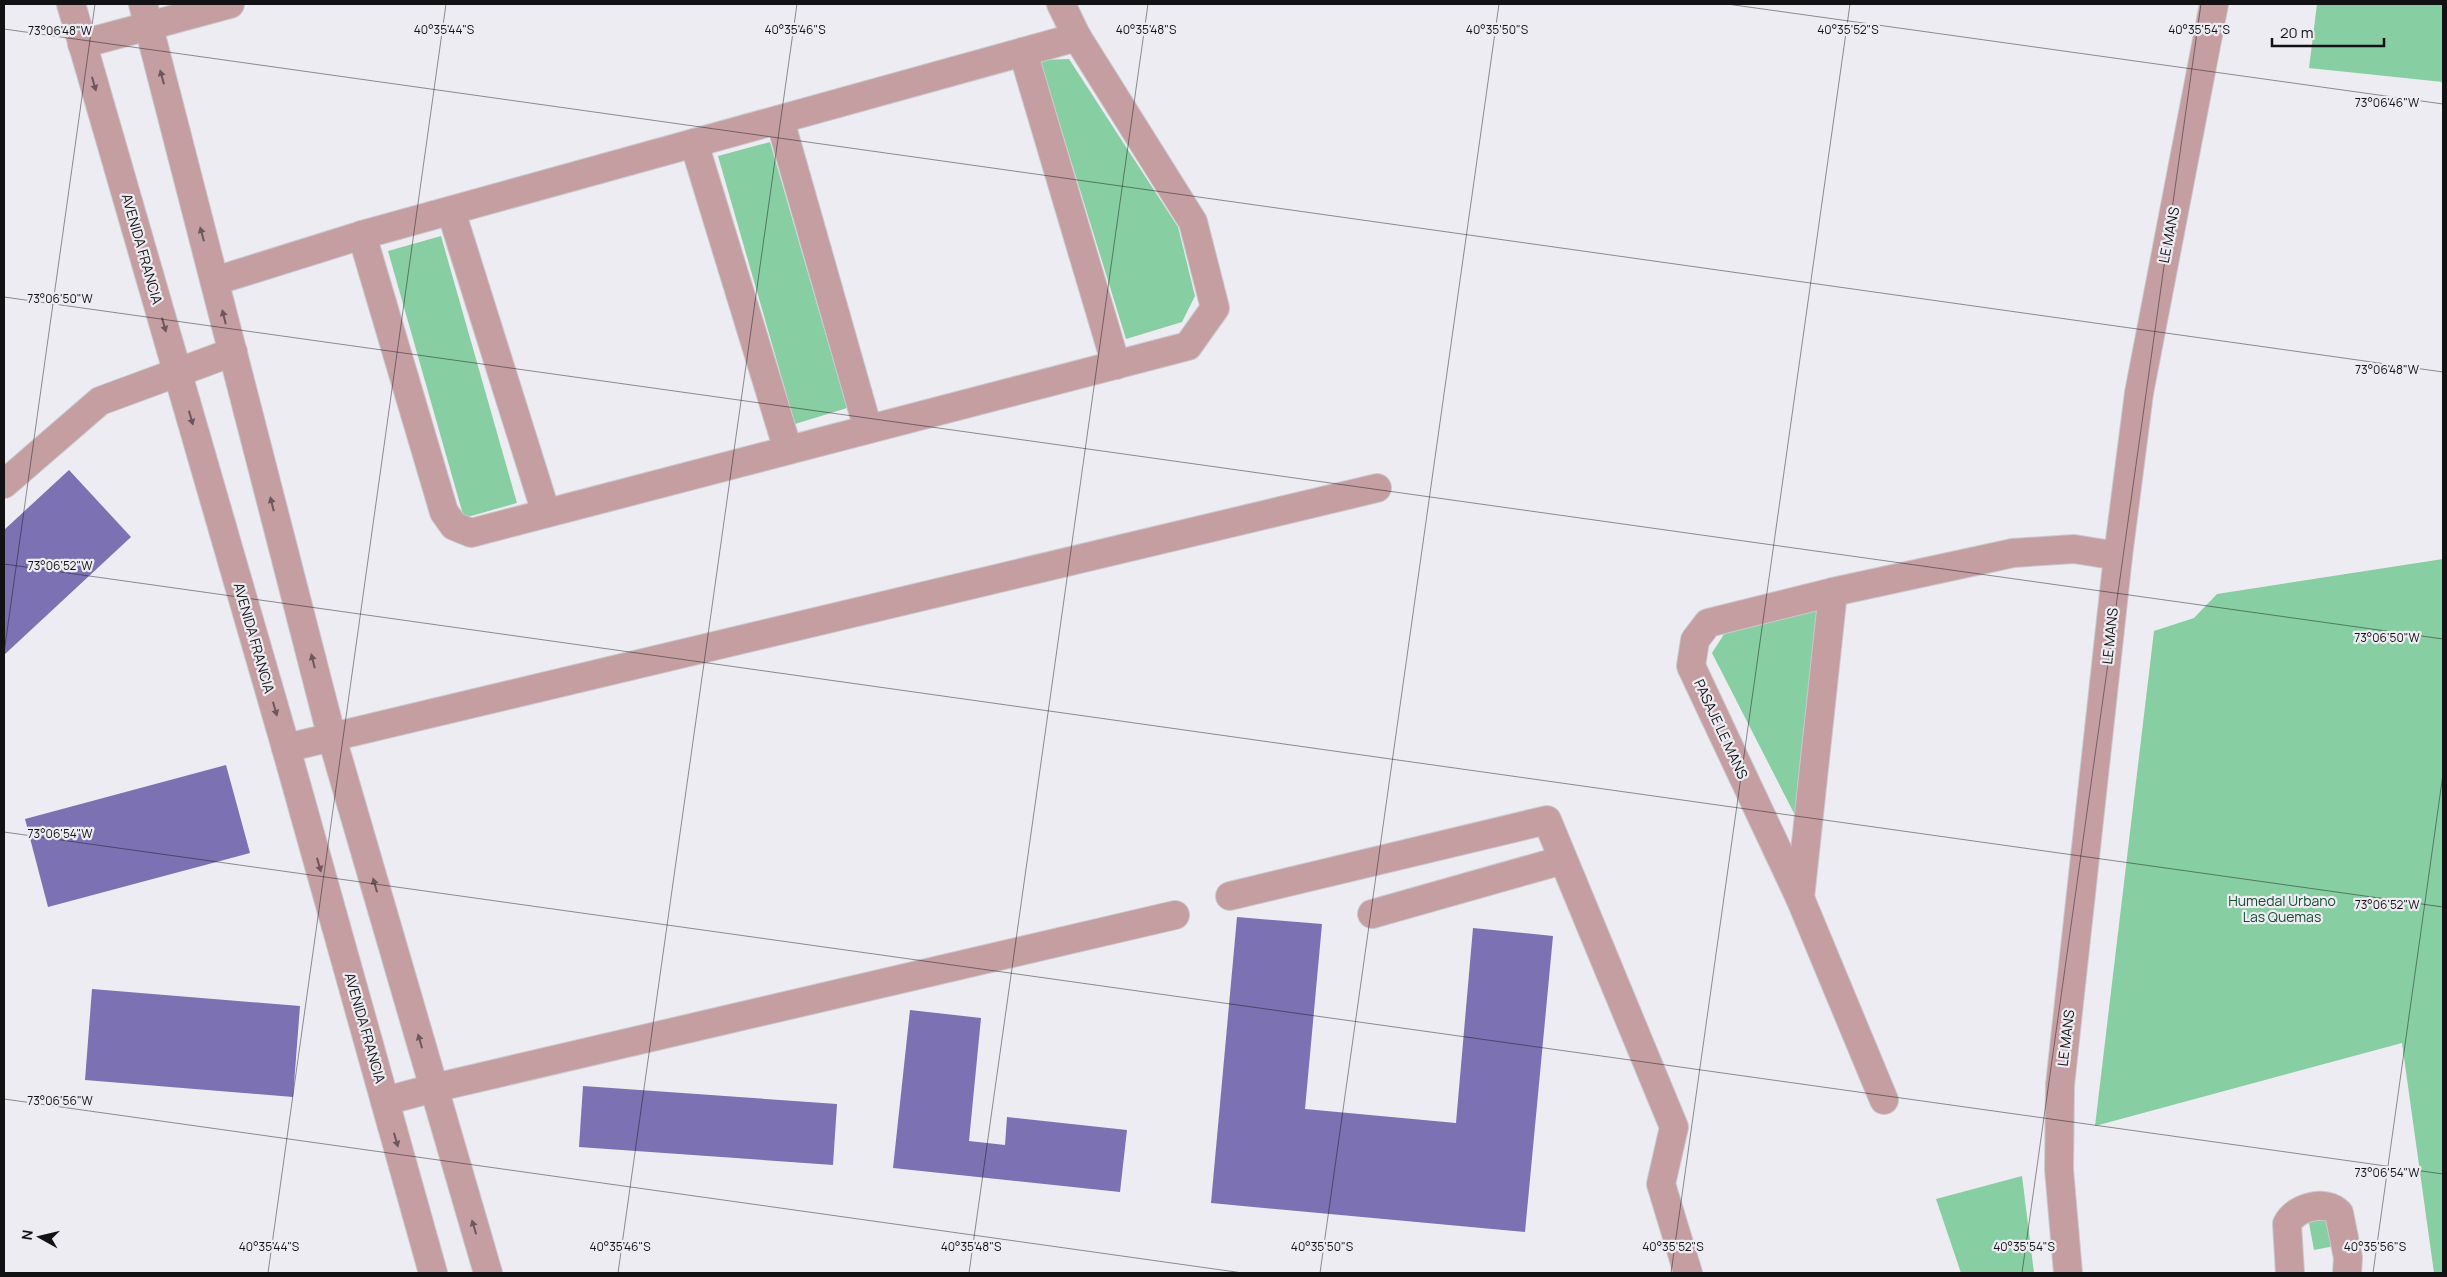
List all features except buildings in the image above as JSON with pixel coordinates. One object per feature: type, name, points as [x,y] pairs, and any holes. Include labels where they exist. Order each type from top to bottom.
[{"type":"street","name":"AVENIDA FRANCIA","points":[[72,4],[286,748],[434,1273]]},
{"type":"street","points":[[82,44],[146,15],[230,4]]},
{"type":"street","points":[[362,235],[444,512],[454,526],[471,533],[1188,346],[1215,308],[1192,222],[1077,37],[1061,4]]},
{"type":"street","name":"LE MANS","points":[[2068,1273],[2059,1169],[2060,1086],[2118,556],[2139,393],[2214,4]]},
{"type":"street","points":[[146,15],[332,738],[488,1273]]},
{"type":"street","points":[[215,281],[362,235],[1077,37]]},
{"type":"street","points":[[1023,52],[1116,365]]},
{"type":"street","points":[[780,120],[868,429]]},
{"type":"street","points":[[694,143],[788,450]]},
{"type":"street","points":[[451,211],[546,514]]},
{"type":"street","points":[[4,484],[100,401],[233,352]]},
{"type":"street","points":[[286,748],[1377,488]]},
{"type":"street","name":"PASAJE LE MANS","points":[[1884,1100],[1800,898],[1691,666],[1695,640],[1708,623],[1833,592],[2013,553],[2074,549],[2118,556]]},
{"type":"street","name":"PASAJE LE MANS","points":[[1800,898],[1833,592]]},
{"type":"street","points":[[1230,896],[1547,820],[1674,1127],[1660,1184],[1688,1273]]},
{"type":"street","points":[[1372,914],[1563,860]]},
{"type":"street","points":[[385,1102],[434,1088],[1175,915]]},
{"type":"street","points":[[2290,1273],[2287,1224],[2296,1212],[2323,1206],[2331,1207],[2339,1213],[2348,1258],[2347,1273]]},
{"type":"green space","points":[[2317,4],[2443,4],[2443,82],[2309,68]]},
{"type":"green space","points":[[1069,59],[1178,227],[1195,296],[1182,322],[1126,339],[1040,60]]},
{"type":"green space","points":[[770,142],[847,408],[795,424],[718,156]]},
{"type":"green space","points":[[441,236],[517,503],[464,518],[388,251]]},
{"type":"green space","name":"Humedal Urbano Las Quemas","points":[[2443,559],[2443,1273],[2434,1273],[2402,1043],[2095,1126],[2154,631],[2194,618],[2217,594]]},
{"type":"green space","points":[[1820,605],[1799,823],[1712,653],[1726,631]]},
{"type":"green space","points":[[2022,1176],[2034,1273],[1961,1273],[1936,1199]]},
{"type":"green space","points":[[2332,1202],[2340,1245],[2314,1250],[2306,1207]]}]
